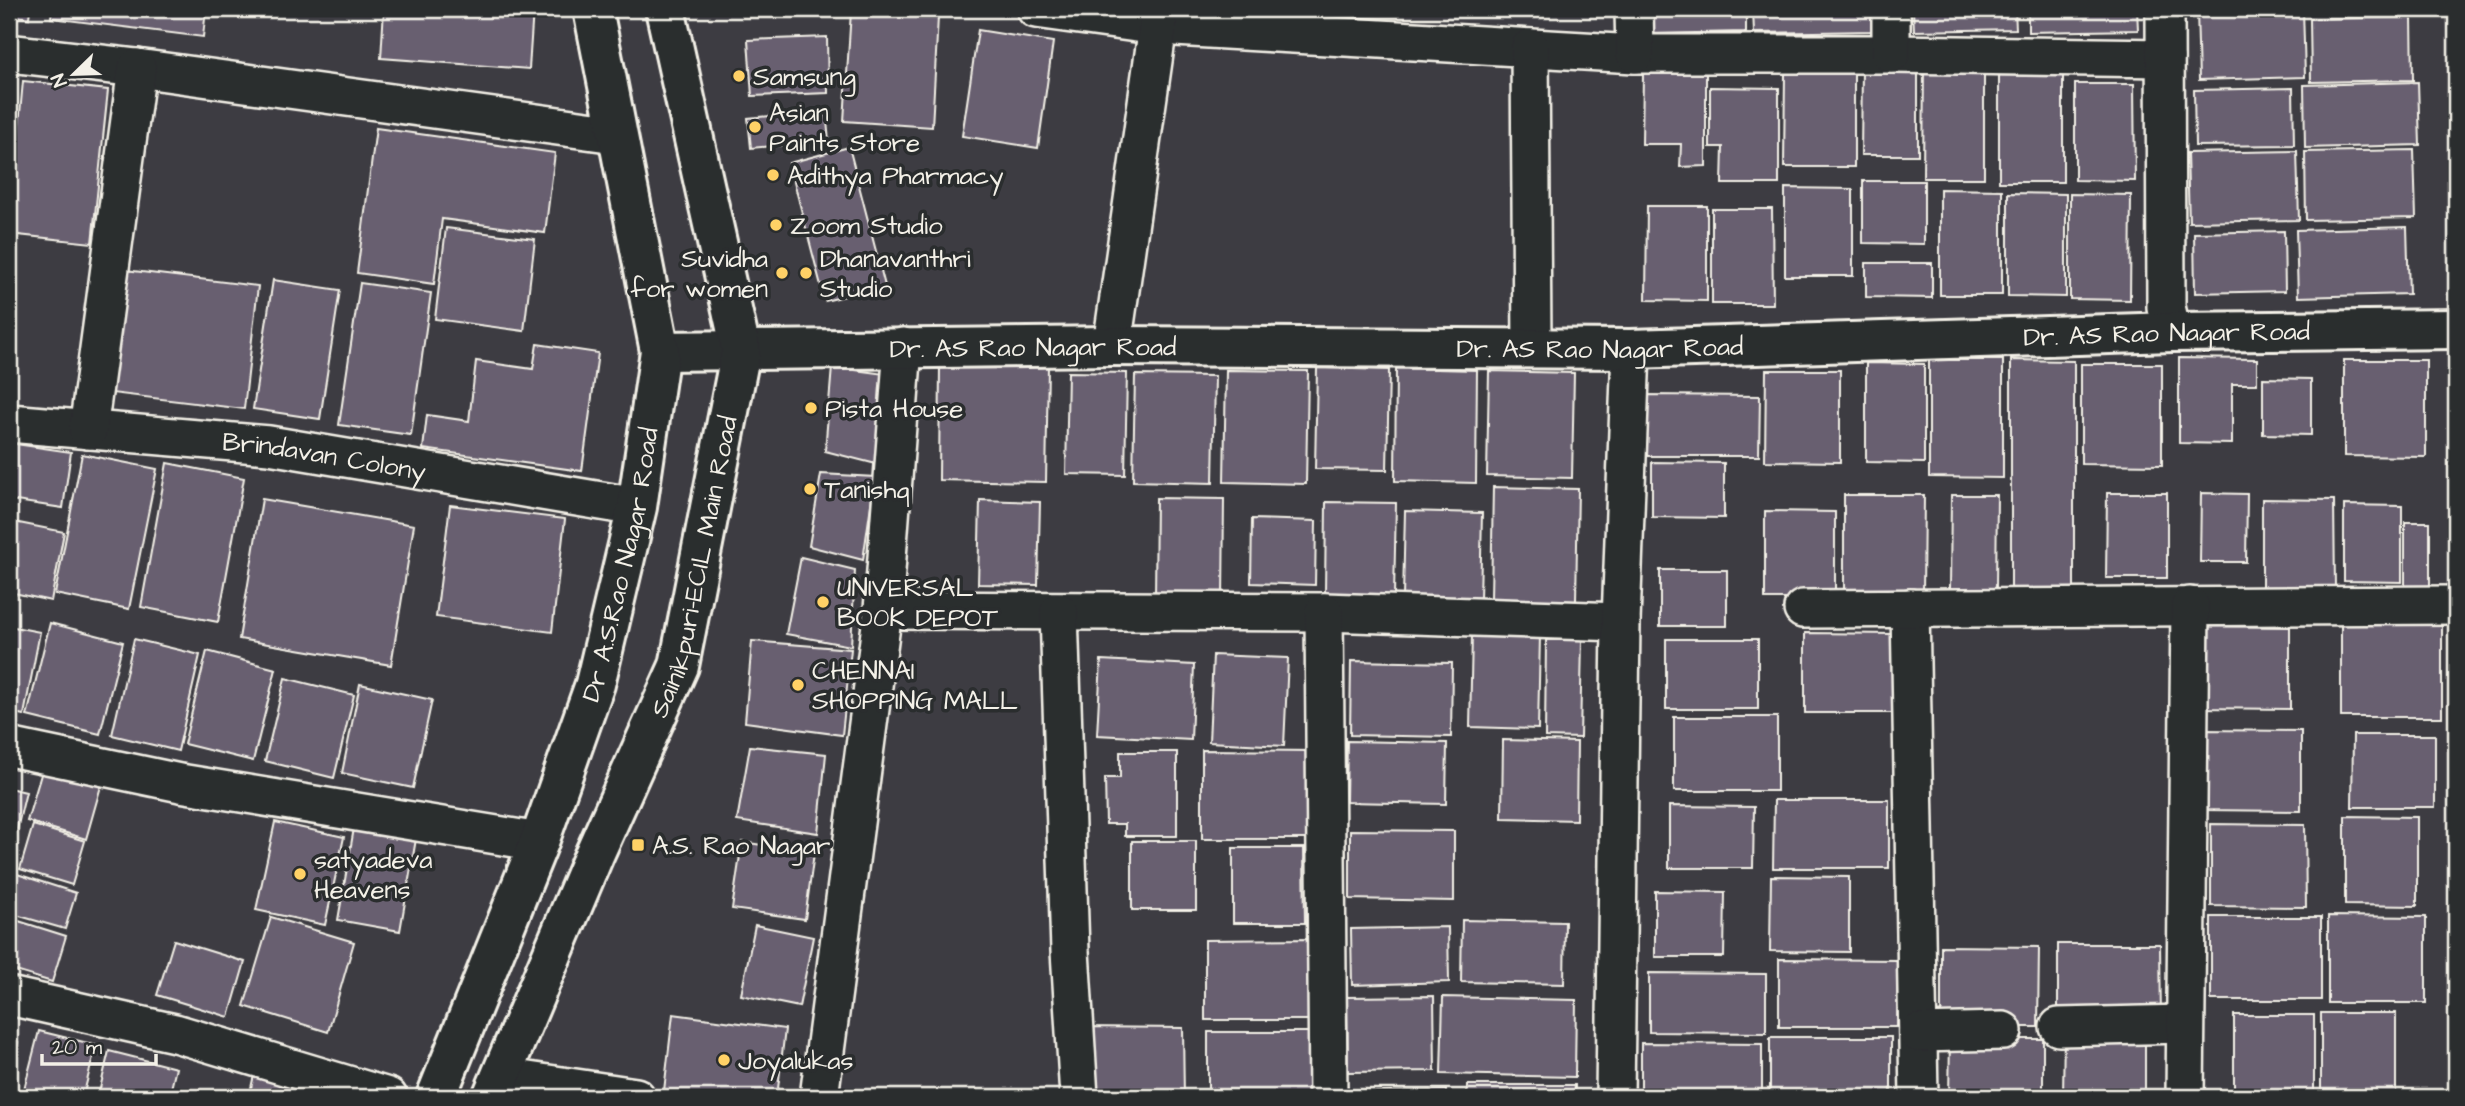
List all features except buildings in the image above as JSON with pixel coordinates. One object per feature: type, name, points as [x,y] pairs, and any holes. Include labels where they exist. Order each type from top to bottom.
[{"type":"main road","name":"Dr A.S.Rao Nagar Road","points":[[436,1097],[539,842],[595,684],[637,507],[660,351],[593,9]]},
{"type":"main road","name":"Sainikpuri-ECIL Main Road","points":[[496,1087],[594,855],[679,666],[741,350],[665,9]]},
{"type":"main road","name":"Dr. AS Rao Nagar Road","points":[[660,351],[1112,346],[1631,349],[2172,332],[2456,329]]},
{"type":"street","points":[[1036,9],[1158,26],[1635,54],[2165,58]]},
{"type":"street","points":[[1634,9],[1635,54]]},
{"type":"street","points":[[1891,9],[1891,54]]},
{"type":"street","points":[[2165,9],[2165,307],[2172,332]]},
{"type":"street","points":[[1112,346],[1158,26]]},
{"type":"street","points":[[1531,48],[1532,348]]},
{"type":"street","points":[[9,53],[616,134]]},
{"type":"street","points":[[88,430],[137,68]]},
{"type":"street","points":[[819,1097],[883,610],[903,347]]},
{"type":"street","points":[[1615,1097],[1621,622],[1631,349]]},
{"type":"street","name":"Brindavan Colony","points":[[9,423],[269,445],[637,507]]},
{"type":"street","points":[[1803,609],[2456,605]]},
{"type":"street","points":[[2185,1097],[2190,606]]},
{"type":"street","points":[[1910,608],[1919,1097]]},
{"type":"street","points":[[883,610],[1324,612],[1621,622]]},
{"type":"street","points":[[1059,612],[1070,951],[1079,1097]]},
{"type":"street","points":[[1324,612],[1328,1097]]},
{"type":"street","points":[[9,747],[180,783],[539,842]]},
{"type":"street","points":[[9,996],[175,1034],[388,1097]]},
{"type":"street","points":[[2059,1027],[2185,1024]]},
{"type":"street","points":[[1918,1033],[2003,1031]]},
{"type":"street","points":[[496,1087],[636,1097]]},
{"type":"place","name":"Samsung","points":[[739,76]]},
{"type":"place","name":"Asian Paints Store","points":[[755,127]]},
{"type":"place","name":"Adithya Pharmacy","points":[[773,175]]},
{"type":"place","name":"Zoom Studio","points":[[776,225]]},
{"type":"place","name":"Suvidha for women","points":[[782,273]]},
{"type":"place","name":"Dhanavanthri Studio","points":[[806,273]]},
{"type":"place","name":"Pista House","points":[[811,408]]},
{"type":"place","name":"Tanishq","points":[[810,489]]},
{"type":"place","name":"UNIVERSAL BO0K DEPOT","points":[[823,602]]},
{"type":"place","name":"CHENNAI SHOPPING MALL","points":[[798,685]]},
{"type":"place","name":"A.S. Rao Nagar","points":[[638,845]]},
{"type":"place","name":"satyadeva Heavens","points":[[300,874]]},
{"type":"place","name":"Joyalukas","points":[[724,1060]]}]
